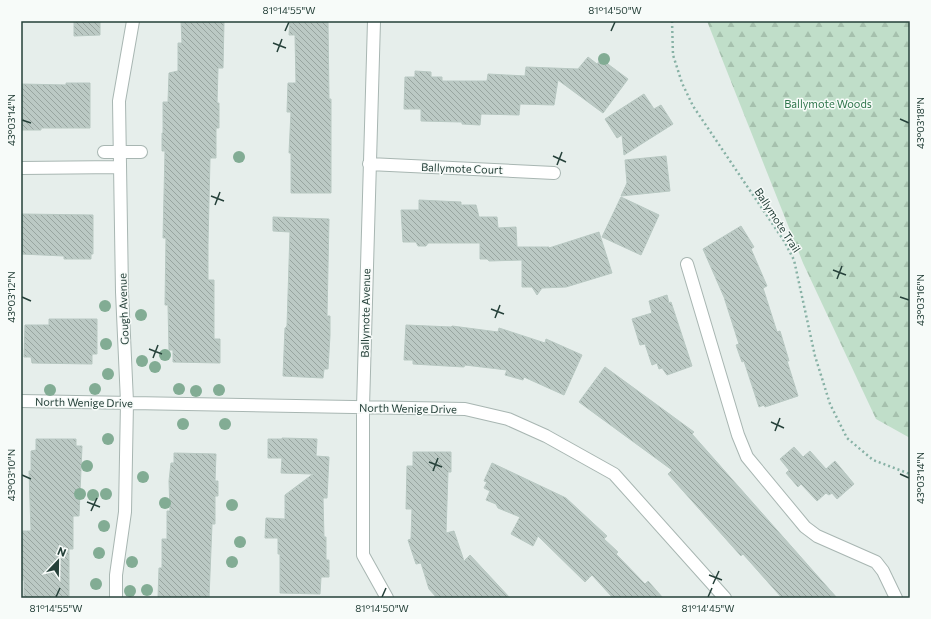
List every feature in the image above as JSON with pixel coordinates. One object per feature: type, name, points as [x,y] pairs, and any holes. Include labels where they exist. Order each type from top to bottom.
[{"type":"street","name":"Gough Avenue","points":[[116,598],[116,574],[125,512],[127,402],[122,292],[119,101],[133,21]]},
{"type":"street","name":"Ballymote Avenue","points":[[374,21],[363,407],[363,555],[387,598]]},
{"type":"street","points":[[104,152],[141,152]]},
{"type":"street","name":"Ballymote Court","points":[[369,164],[554,173]]},
{"type":"street","points":[[21,168],[120,166]]},
{"type":"street","points":[[687,264],[738,435],[748,458],[805,527],[817,536],[876,562],[883,570],[896,598]]},
{"type":"street","name":"North Wenige Drive","points":[[21,401],[465,409],[508,419],[546,436],[614,474],[725,598]]},
{"type":"path","name":"Ballymote Trail","points":[[672,21],[673,55],[682,83],[693,106],[784,241],[794,260],[815,356],[830,404],[847,438],[872,460],[910,474]]},
{"type":"green space","name":"Ballymote Woods","points":[[707,21],[910,21],[910,438],[876,419],[803,263]]},
{"type":"building","points":[[74,21],[100,21],[100,35],[74,36]]},
{"type":"building","points":[[181,21],[224,21],[223,68],[218,68],[217,103],[219,103],[219,128],[216,128],[216,158],[210,158],[208,244],[208,280],[214,280],[214,339],[220,339],[220,363],[173,362],[173,350],[169,350],[168,305],[165,305],[166,238],[163,238],[165,151],[162,151],[163,102],[168,102],[169,73],[178,71],[178,43],[182,43]]},
{"type":"building","points":[[290,21],[328,21],[329,99],[331,99],[331,193],[291,193],[291,153],[289,153],[291,112],[287,112],[288,83],[296,83],[295,35],[289,35]]},
{"type":"building","points":[[588,57],[597,64],[601,59],[628,79],[603,113],[558,80],[554,105],[520,104],[519,115],[481,114],[480,125],[462,124],[462,122],[421,121],[421,109],[404,109],[405,77],[415,77],[415,71],[431,72],[431,77],[442,77],[442,81],[487,81],[488,74],[525,76],[526,67],[578,69]]},
{"type":"building","points":[[66,83],[90,83],[90,128],[41,128],[41,130],[21,130],[21,84],[66,85]]},
{"type":"building","points":[[644,94],[654,109],[661,105],[673,124],[624,155],[622,135],[617,138],[605,119]]},
{"type":"building","points":[[666,156],[670,191],[621,196],[627,183],[625,160]]},
{"type":"building","points":[[621,197],[659,215],[641,255],[602,237]]},
{"type":"building","points":[[419,200],[461,202],[461,205],[476,205],[479,217],[497,217],[498,228],[516,227],[517,247],[549,248],[599,232],[612,273],[566,287],[542,288],[537,295],[532,287],[522,287],[522,260],[489,261],[487,259],[480,259],[480,243],[428,243],[426,246],[418,246],[416,242],[403,242],[401,210],[419,210]]},
{"type":"building","points":[[21,214],[93,215],[93,254],[91,254],[91,259],[64,259],[64,256],[21,254]]},
{"type":"building","points":[[273,217],[329,219],[327,316],[330,316],[330,335],[328,369],[324,369],[323,378],[283,376],[285,328],[287,326],[290,232],[273,231]]},
{"type":"building","points":[[741,226],[754,247],[751,249],[767,286],[763,288],[777,332],[780,331],[789,361],[787,361],[798,396],[765,407],[764,405],[759,407],[744,361],[742,362],[736,345],[739,344],[724,297],[703,249]]},
{"type":"building","points":[[667,295],[669,303],[671,302],[692,366],[667,375],[662,368],[659,369],[657,363],[652,365],[645,344],[640,345],[632,319],[652,313],[649,301]]},
{"type":"building","points":[[49,319],[97,319],[97,354],[92,354],[92,364],[32,363],[31,357],[24,357],[25,325],[49,325]]},
{"type":"building","points":[[406,325],[452,326],[498,332],[499,328],[545,343],[546,339],[582,355],[564,395],[524,377],[523,380],[505,375],[507,370],[465,365],[464,367],[413,364],[413,360],[404,360]]},
{"type":"building","points":[[605,367],[694,432],[692,434],[837,598],[782,598],[743,554],[741,556],[668,474],[672,470],[579,402]]},
{"type":"building","points":[[36,439],[76,439],[76,446],[82,446],[79,516],[73,516],[73,549],[69,549],[69,598],[24,598],[24,580],[21,580],[21,531],[31,531],[29,471],[31,471],[31,451],[36,450]]},
{"type":"building","points":[[268,439],[317,439],[316,456],[329,457],[327,498],[323,498],[324,537],[326,537],[326,560],[329,560],[329,577],[321,577],[320,594],[280,593],[280,554],[278,554],[278,538],[265,538],[266,518],[285,519],[285,495],[313,474],[281,473],[282,458],[268,458]]},
{"type":"building","points":[[794,447],[803,457],[810,451],[826,469],[835,461],[854,484],[837,499],[832,493],[829,495],[826,493],[817,501],[801,484],[798,487],[786,473],[789,470],[780,459]]},
{"type":"building","points":[[413,452],[451,452],[451,472],[448,472],[446,533],[454,531],[464,561],[470,555],[510,598],[437,598],[429,589],[421,563],[416,564],[408,540],[411,539],[412,509],[406,509],[407,466],[413,466]]},
{"type":"building","points":[[174,453],[216,454],[215,481],[218,481],[218,496],[215,496],[215,524],[212,524],[209,598],[158,598],[159,568],[162,568],[162,539],[167,539],[167,511],[170,511],[169,481],[171,463],[174,463]]},
{"type":"building","points":[[492,463],[566,498],[607,536],[604,539],[618,552],[616,554],[645,584],[648,581],[663,598],[613,598],[592,575],[585,582],[538,536],[533,546],[511,534],[520,517],[498,508],[496,504],[486,500],[490,491],[484,488],[487,482],[484,481]]}]
